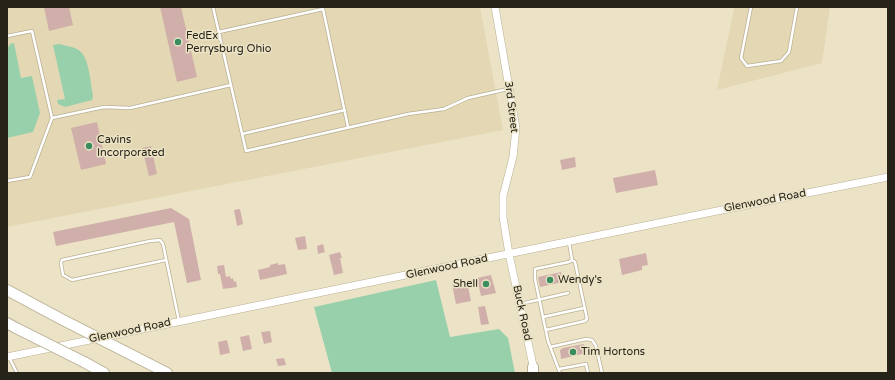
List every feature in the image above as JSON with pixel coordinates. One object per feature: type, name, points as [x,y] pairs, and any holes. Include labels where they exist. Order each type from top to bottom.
[{"type":"highway","points":[[7,290],[166,372]]},
{"type":"highway","points":[[7,323],[104,373]]},
{"type":"street","name":"3rd Street","points":[[495,7],[514,111],[515,137],[513,156],[505,186],[502,207],[509,254]]},
{"type":"street","name":"Glenwood Road","points":[[8,357],[569,241],[888,177]]},
{"type":"street","name":"Buck Road","points":[[509,254],[534,371]]},
{"type":"lane","points":[[213,7],[246,150],[408,114],[444,109],[468,98],[510,89]]},
{"type":"lane","points":[[751,7],[741,58],[747,66],[781,61],[789,52],[797,7]]},
{"type":"lane","points":[[219,32],[323,9],[348,127]]},
{"type":"lane","points":[[7,36],[32,31],[52,118],[30,177],[7,182]]},
{"type":"lane","points":[[52,118],[104,107],[130,108],[231,85]]},
{"type":"lane","points":[[242,134],[345,110]]},
{"type":"lane","points":[[166,260],[72,280],[63,275],[61,263],[62,260],[160,240],[163,244],[180,321]]},
{"type":"lane","points":[[546,330],[585,321],[587,319],[575,262],[572,260],[569,241]]},
{"type":"lane","points":[[572,260],[570,262],[535,269],[535,279],[550,347],[559,371],[586,364],[588,373]]},
{"type":"lane","points":[[520,304],[568,293]]},
{"type":"lane","points":[[543,318],[584,308]]},
{"type":"lane","points":[[550,347],[592,340],[596,346],[602,373]]},
{"type":"lane","points":[[8,357],[17,373]]},
{"type":"shaded area","points":[[7,7],[480,7],[503,130],[7,227]]},
{"type":"shaded area","points":[[733,7],[830,7],[822,63],[717,90],[734,9]]},
{"type":"green space","points":[[14,43],[21,78],[32,76],[40,113],[33,132],[7,138],[7,49],[10,44]]},
{"type":"green space","points":[[59,44],[72,47],[82,53],[88,67],[93,96],[92,100],[65,107],[58,104],[57,100],[65,99],[53,45]]},
{"type":"green space","points":[[436,280],[450,337],[499,329],[508,338],[515,373],[332,373],[314,307]]},
{"type":"building","points":[[44,7],[69,7],[73,25],[49,31]]},
{"type":"building","name":"FedEx Perrysburg Ohio","points":[[160,7],[181,7],[197,77],[177,82]]},
{"type":"building","name":"Cavins Incorporated","points":[[97,122],[106,164],[81,170],[71,128]]},
{"type":"building","points":[[151,146],[157,174],[149,176],[142,148]]},
{"type":"building","points":[[575,157],[576,167],[562,170],[560,160]]},
{"type":"building","points":[[655,170],[658,185],[616,193],[613,178]]},
{"type":"building","points":[[171,208],[189,219],[201,280],[187,283],[174,222],[56,246],[53,232]]},
{"type":"building","points":[[240,209],[243,224],[237,226],[234,210]]},
{"type":"building","points":[[305,236],[307,249],[298,250],[295,238]]},
{"type":"building","points":[[323,244],[325,252],[318,254],[317,246]]},
{"type":"building","points":[[340,252],[343,273],[334,275],[329,255]]},
{"type":"building","points":[[646,253],[648,265],[642,266],[642,270],[622,275],[619,259]]},
{"type":"building","points":[[278,263],[278,265],[285,264],[287,274],[260,280],[258,270]]},
{"type":"building","points":[[224,265],[226,277],[230,276],[231,279],[233,278],[234,282],[236,281],[237,287],[223,289],[217,266]]},
{"type":"building","name":"Wendy's","points":[[561,272],[563,282],[540,287],[538,277]]},
{"type":"building","points":[[491,275],[496,293],[481,296],[477,278]]},
{"type":"building","points":[[467,281],[471,301],[456,304],[452,284]]},
{"type":"building","points":[[485,306],[489,324],[481,325],[478,307]]},
{"type":"building","points":[[270,331],[272,342],[264,344],[261,332]]},
{"type":"building","points":[[249,335],[252,349],[243,351],[240,337]]},
{"type":"building","points":[[227,340],[230,353],[220,355],[218,342]]},
{"type":"building","name":"Tim Hortons","points":[[584,344],[586,353],[561,359],[560,350],[563,348]]},
{"type":"building","points":[[284,358],[286,365],[278,366],[276,359]]},
{"type":"place","name":"FedEx Perrysburg Ohio","points":[[178,42]]},
{"type":"place","name":"Cavins Incorporated","points":[[89,146]]},
{"type":"place","name":"Wendy's","points":[[550,280]]},
{"type":"place","name":"Shell","points":[[486,284]]},
{"type":"place","name":"Tim Hortons","points":[[573,352]]}]
